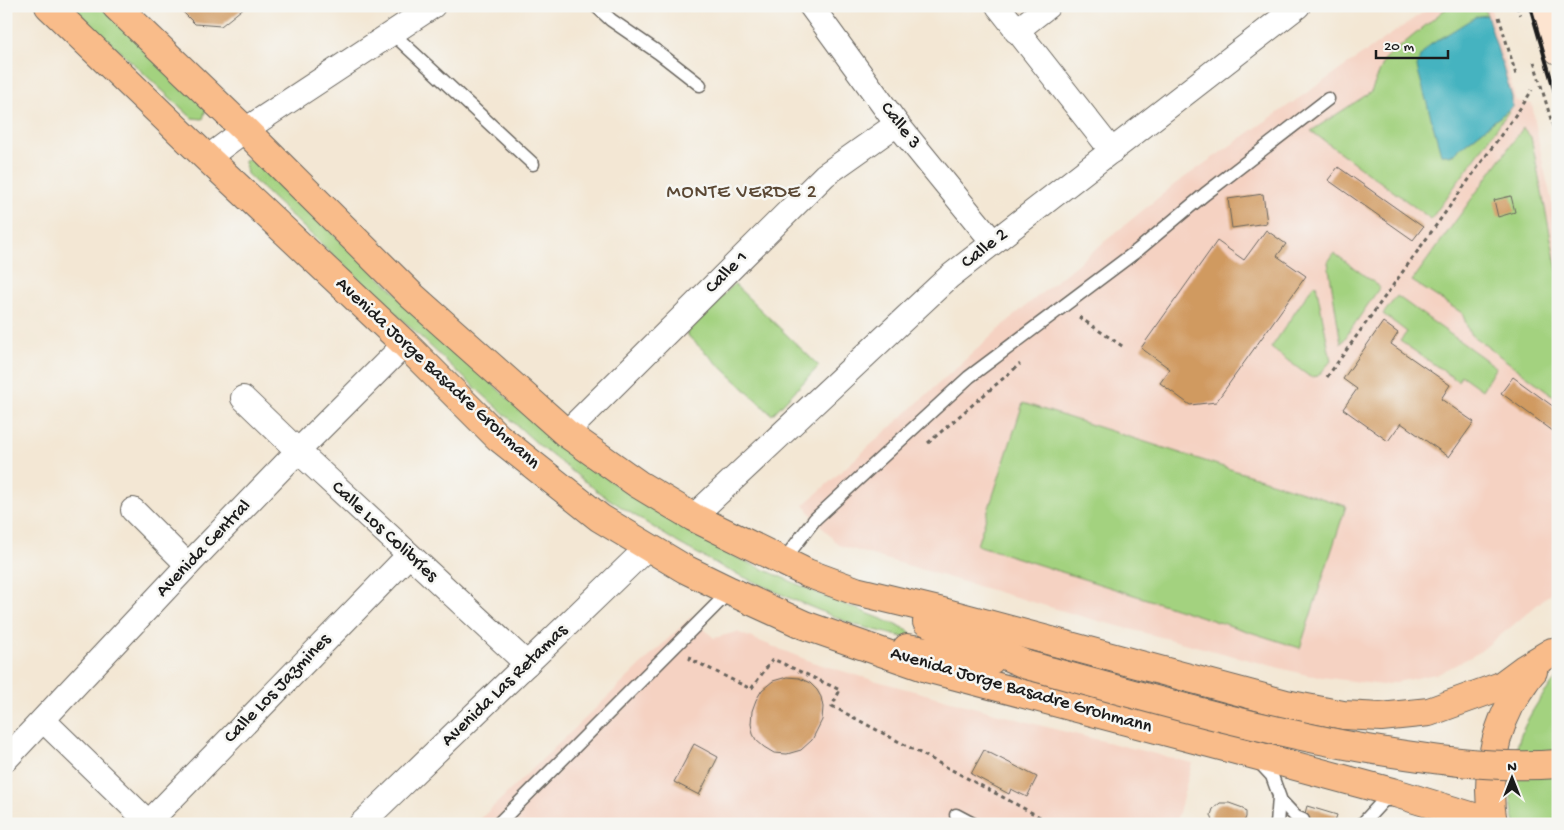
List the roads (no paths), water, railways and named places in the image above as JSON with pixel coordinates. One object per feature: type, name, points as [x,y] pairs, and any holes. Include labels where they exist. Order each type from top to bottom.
[{"type":"highway","name":"Avenida Jorge Basadre Grohmann","points":[[49,6],[405,344],[498,437],[600,518],[685,569],[804,625],[930,669],[1251,754],[1493,822]]},
{"type":"highway","points":[[116,6],[245,130],[411,295],[566,433],[638,484],[693,517],[808,574],[856,591],[1027,665]]},
{"type":"highway","points":[[856,591],[939,611],[1286,704],[1343,715],[1381,717],[1429,712],[1501,686],[1555,650]]},
{"type":"highway","points":[[845,639],[1027,665],[1305,738],[1421,758],[1466,763],[1510,765],[1558,764]]},
{"type":"highway","points":[[1493,822],[1490,789],[1491,766],[1500,728],[1513,700],[1530,674],[1555,650]]},
{"type":"main road","points":[[1546,6],[1558,50]]},
{"type":"street","name":"Calle 3","points":[[811,6],[897,124],[993,242]]},
{"type":"street","points":[[998,6],[1112,151]]},
{"type":"street","points":[[1016,31],[1048,6]]},
{"type":"street","name":"Calle 2","points":[[693,517],[949,277],[1298,6]]},
{"type":"street","points":[[207,158],[245,130],[427,8]]},
{"type":"street","name":"Calle 1","points":[[566,433],[826,175],[897,124]]},
{"type":"street","name":"Avenida Central","points":[[6,759],[188,565],[405,344]]},
{"type":"street","name":"Calle Los Colibríes","points":[[243,398],[527,664]]},
{"type":"street","points":[[133,510],[188,565]]},
{"type":"street","name":"Avenida Las Retamas","points":[[361,824],[648,548]]},
{"type":"street","name":"Calle Los Jazmines","points":[[149,823],[409,555]]},
{"type":"street","points":[[43,720],[149,823]]},
{"type":"lane","points":[[596,6],[611,20],[659,53],[700,85]]},
{"type":"lane","points":[[392,33],[533,164]]},
{"type":"lane","points":[[782,561],[815,520],[969,377],[1138,250],[1205,194],[1328,100]]},
{"type":"lane","points":[[498,824],[730,591]]},
{"type":"lane","points":[[1251,754],[1272,776],[1279,797],[1288,810],[1303,820]]},
{"type":"lane","points":[[1277,824],[1279,797]]},
{"type":"lane","points":[[1362,824],[1384,800],[1416,800]]},
{"type":"lane","points":[[956,815],[973,824]]},
{"type":"water","points":[[1487,15],[1512,97],[1512,107],[1450,156],[1441,154],[1417,67],[1420,57],[1430,45],[1475,17]]},
{"type":"railway","points":[[1530,6],[1558,103]]},
{"type":"district","name":"MONTE VERDE 2","points":[[742,193]]}]
